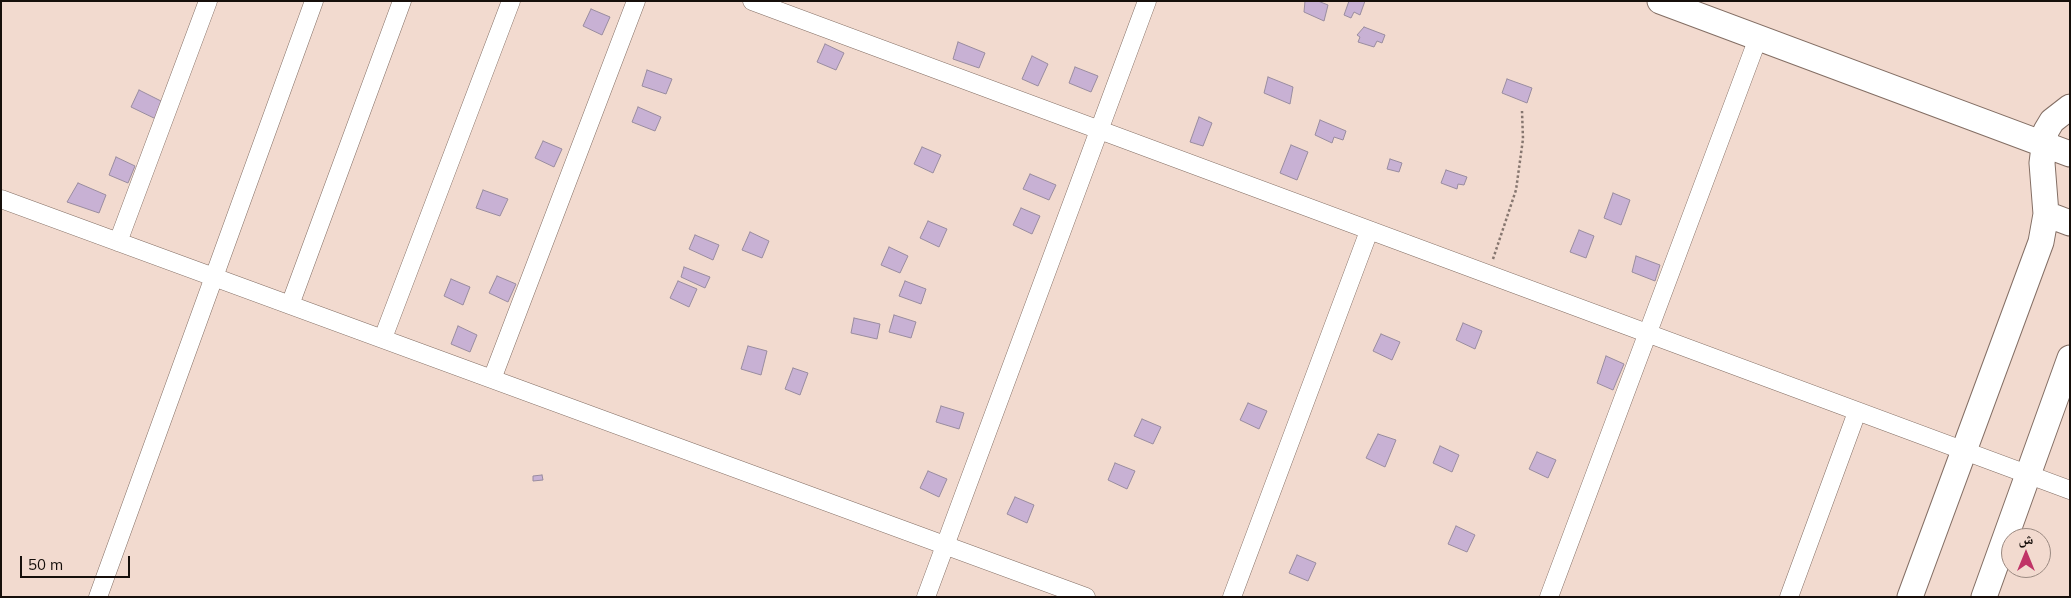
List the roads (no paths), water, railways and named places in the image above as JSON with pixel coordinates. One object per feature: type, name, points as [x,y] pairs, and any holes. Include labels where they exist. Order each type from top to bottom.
[{"type":"street","points":[[118,242],[208,1]]},
{"type":"street","points":[[98,597],[314,1]]},
{"type":"street","points":[[290,305],[402,1]]},
{"type":"street","points":[[383,338],[511,1]]},
{"type":"street","points":[[492,379],[636,1]]},
{"type":"street","points":[[752,1],[2070,490]]},
{"type":"street","points":[[926,597],[1147,1]]},
{"type":"street","points":[[1660,1],[2070,154]]},
{"type":"street","points":[[1549,597],[1758,38]]},
{"type":"street","points":[[1910,597],[2040,242],[2046,214],[2042,163],[2046,131],[2052,121],[2070,106]]},
{"type":"street","points":[[1,199],[1086,597]]},
{"type":"street","points":[[2046,214],[2070,222]]},
{"type":"street","points":[[1232,597],[1369,231]]},
{"type":"street","points":[[1984,597],[2070,358]]},
{"type":"street","points":[[1788,597],[1857,412]]}]
